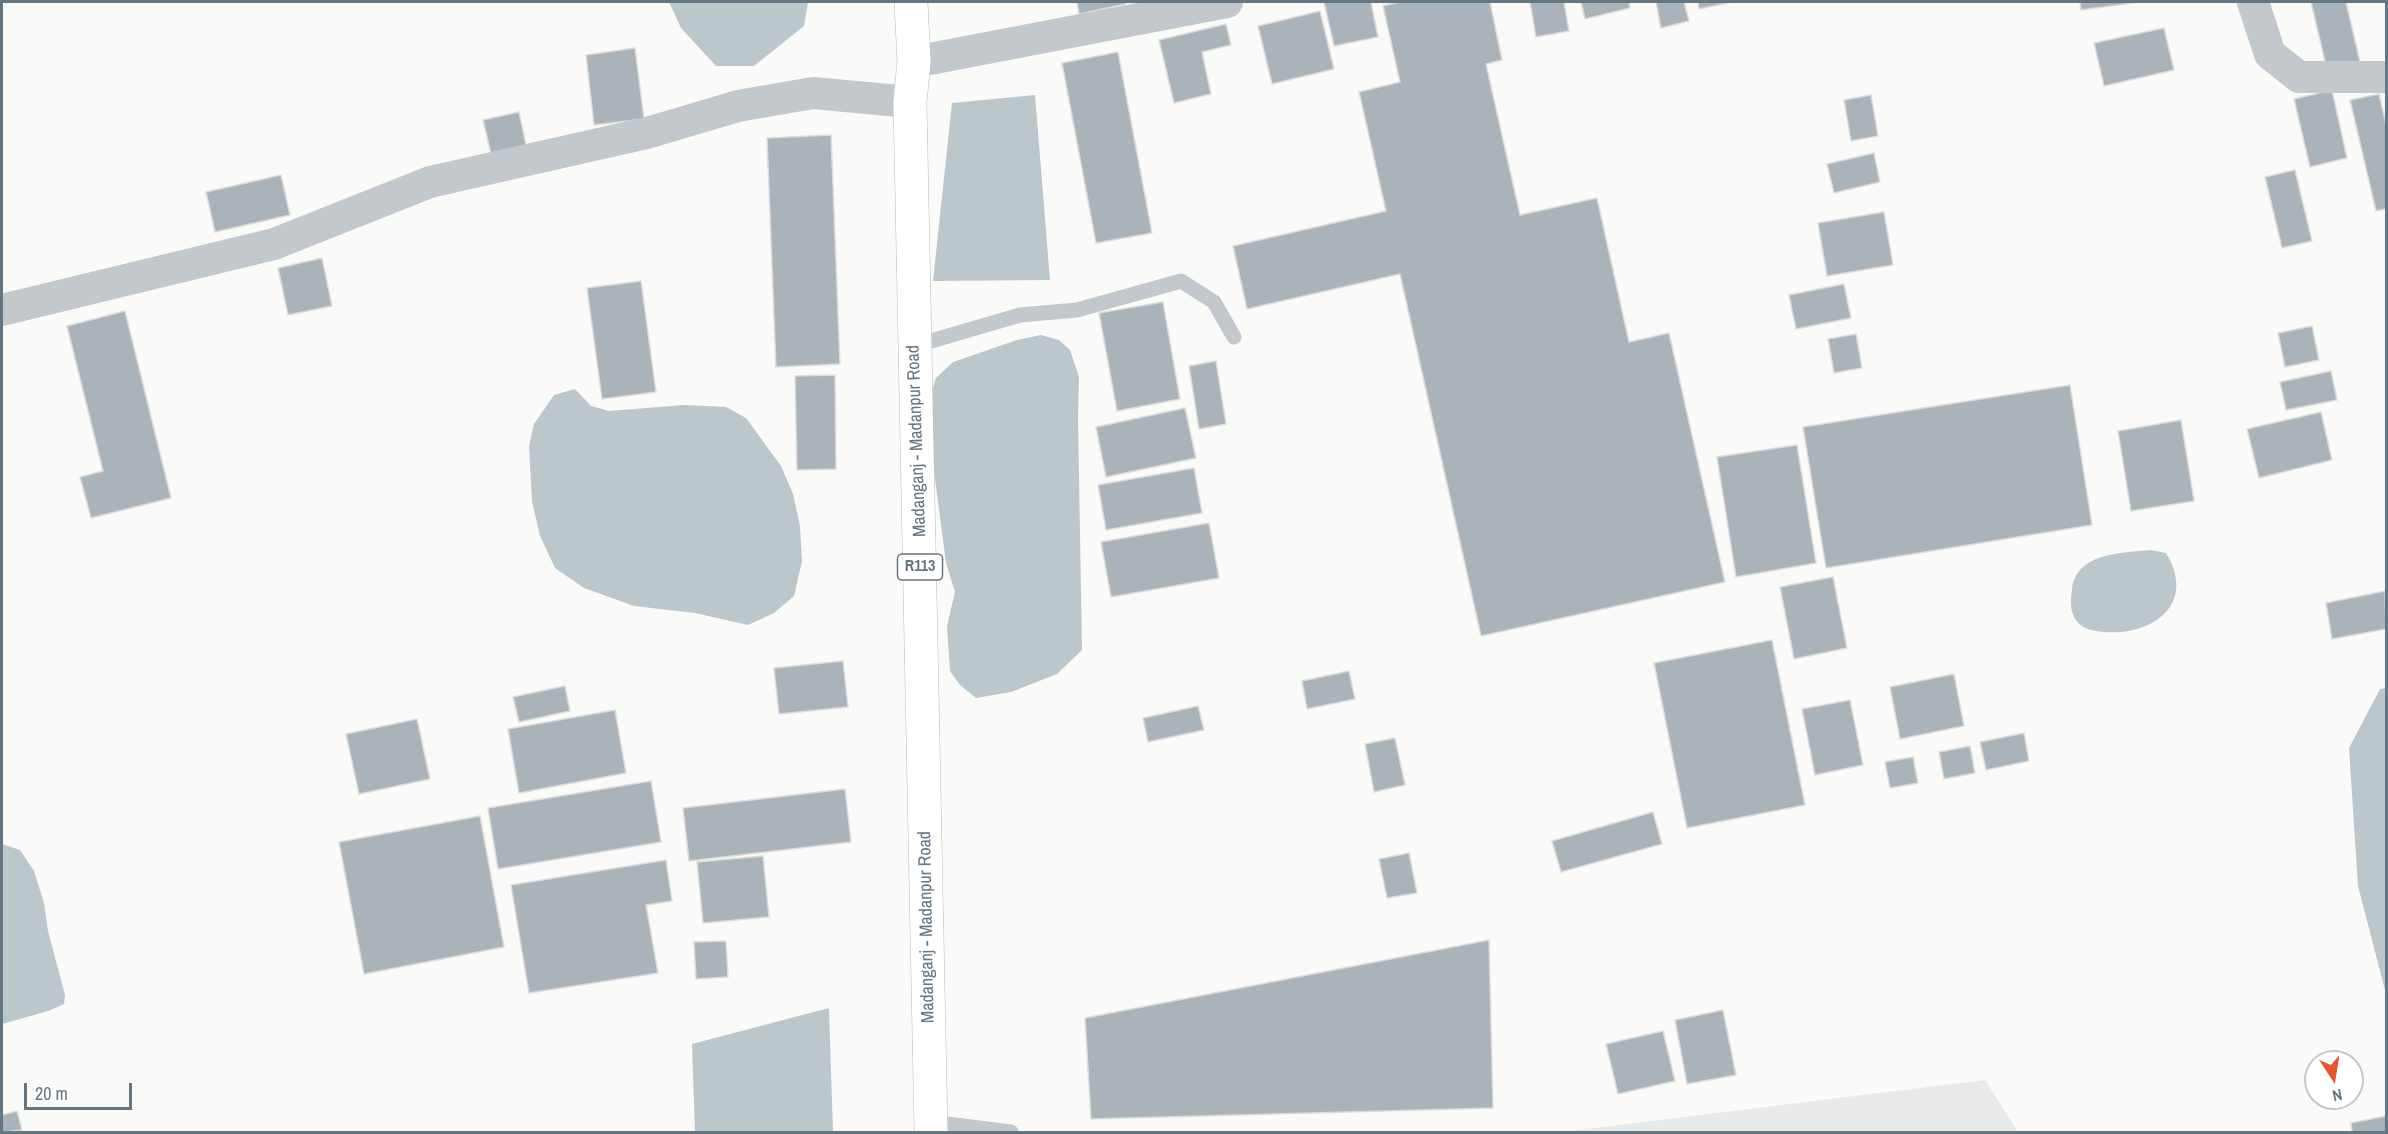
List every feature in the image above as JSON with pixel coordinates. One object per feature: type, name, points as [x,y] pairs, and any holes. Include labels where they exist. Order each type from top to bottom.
[{"type":"main road","name":"Madanganj - Madanpur Road","points":[[911,2],[914,62],[910,102],[914,346],[922,627],[931,1127]]},
{"type":"street","points":[[914,62],[1227,2]]},
{"type":"street","points":[[2253,2],[2270,54],[2299,77],[2386,77]]},
{"type":"street","points":[[2,310],[274,244],[430,182],[647,133],[738,106],[813,93],[910,102]]},
{"type":"lane","points":[[914,346],[1020,315],[1077,310],[1181,281],[1214,302],[1234,337]]},
{"type":"lane","points":[[931,1127],[1011,1132]]},
{"type":"shaded area","points":[[669,2],[808,2],[804,26],[754,66],[716,66],[681,28]]},
{"type":"shaded area","points":[[1035,95],[1050,280],[933,281],[952,103]]},
{"type":"shaded area","points":[[1041,335],[1059,340],[1070,350],[1079,377],[1082,650],[1057,674],[1011,692],[976,698],[960,685],[950,671],[947,626],[955,592],[946,563],[926,410],[936,378],[953,362],[1017,340]]},
{"type":"shaded area","points":[[575,389],[591,406],[609,411],[684,405],[726,407],[746,418],[781,466],[793,494],[800,526],[802,561],[794,596],[774,613],[748,625],[695,613],[634,606],[584,588],[555,568],[540,536],[532,501],[529,446],[534,424],[554,395]]},
{"type":"shaded area","points":[[2151,550],[2166,553],[2174,571],[2176,587],[2173,601],[2165,613],[2139,629],[2122,632],[2096,631],[2078,623],[2072,612],[2071,597],[2076,577],[2082,568],[2102,557]]},
{"type":"shaded area","points":[[2386,688],[2386,994],[2358,886],[2349,748],[2380,689]]},
{"type":"shaded area","points":[[2,844],[20,850],[34,871],[44,903],[48,931],[65,995],[64,1004],[2,1024]]},
{"type":"shaded area","points":[[829,1008],[833,1132],[695,1132],[692,1044]]},
{"type":"shaded area","points":[[1985,1080],[2018,1132],[1562,1132]]},
{"type":"building","points":[[1077,2],[1126,2],[1126,4],[1079,14]]},
{"type":"building","points":[[1324,2],[1371,2],[1378,37],[1334,46]]},
{"type":"building","points":[[1400,2],[1490,2],[1502,60],[1486,64],[1520,215],[1597,198],[1629,342],[1669,333],[1725,582],[1481,636],[1400,274],[1247,309],[1233,246],[1386,211],[1359,92],[1400,82],[1383,6]]},
{"type":"building","points":[[1530,2],[1564,2],[1569,31],[1536,37]]},
{"type":"building","points":[[1581,2],[1629,2],[1630,8],[1585,19]]},
{"type":"building","points":[[1656,2],[1684,2],[1689,21],[1661,28]]},
{"type":"building","points":[[1698,2],[1732,2],[1699,9]]},
{"type":"building","points":[[2080,2],[2140,2],[2081,10]]},
{"type":"building","points":[[2311,2],[2346,2],[2360,62],[2327,70]]},
{"type":"building","points":[[1320,11],[1334,69],[1272,84],[1258,26]]},
{"type":"building","points":[[1226,24],[1231,45],[1202,52],[1211,94],[1174,103],[1159,40]]},
{"type":"building","points":[[2164,28],[2174,70],[2104,86],[2094,43]]},
{"type":"building","points":[[635,48],[644,119],[594,125],[586,55]]},
{"type":"building","points":[[1118,52],[1152,233],[1096,243],[1062,63]]},
{"type":"building","points":[[2332,90],[2347,158],[2310,167],[2294,99]]},
{"type":"building","points":[[2379,94],[2386,124],[2386,209],[2376,211],[2350,100]]},
{"type":"building","points":[[1871,95],[1878,136],[1851,141],[1844,100]]},
{"type":"building","points":[[519,112],[527,150],[492,158],[483,120]]},
{"type":"building","points":[[831,135],[840,364],[776,367],[767,138]]},
{"type":"building","points":[[1874,153],[1880,182],[1834,193],[1827,164]]},
{"type":"building","points":[[2295,170],[2312,241],[2282,248],[2265,177]]},
{"type":"building","points":[[281,175],[290,215],[215,232],[206,192]]},
{"type":"building","points":[[1884,212],[1893,265],[1827,276],[1818,223]]},
{"type":"building","points":[[322,258],[332,306],[288,315],[278,268]]},
{"type":"building","points":[[641,281],[656,392],[602,399],[587,288]]},
{"type":"building","points":[[1844,284],[1851,318],[1796,329],[1789,295]]},
{"type":"building","points":[[1163,302],[1180,399],[1117,411],[1099,313]]},
{"type":"building","points":[[125,311],[171,498],[91,518],[80,477],[103,471],[67,326]]},
{"type":"building","points":[[2312,326],[2319,360],[2285,367],[2278,333]]},
{"type":"building","points":[[1856,334],[1862,368],[1834,373],[1828,339]]},
{"type":"building","points":[[1216,361],[1226,424],[1199,429],[1189,366]]},
{"type":"building","points":[[2331,371],[2337,400],[2286,410],[2280,382]]},
{"type":"building","points":[[835,375],[836,469],[797,470],[795,376]]},
{"type":"building","points":[[2070,385],[2092,525],[1826,568],[1803,427]]},
{"type":"building","points":[[1185,408],[1196,458],[1106,477],[1096,427]]},
{"type":"building","points":[[2321,412],[2332,460],[2259,478],[2247,429]]},
{"type":"building","points":[[2181,420],[2194,501],[2131,511],[2118,431]]},
{"type":"building","points":[[1797,445],[1816,563],[1736,577],[1717,457]]},
{"type":"building","points":[[1194,468],[1202,513],[1106,530],[1098,485]]},
{"type":"building","points":[[1209,523],[1219,578],[1111,597],[1101,542]]},
{"type":"building","points":[[1833,577],[1847,648],[1794,659],[1780,587]]},
{"type":"building","points":[[2385,591],[2386,629],[2332,639],[2326,603]]},
{"type":"building","points":[[1772,640],[1805,805],[1687,828],[1654,663]]},
{"type":"building","points":[[843,661],[848,707],[779,714],[774,668]]},
{"type":"building","points":[[1349,671],[1355,699],[1307,709],[1302,681]]},
{"type":"building","points":[[1954,674],[1964,726],[1900,739],[1890,687]]},
{"type":"building","points":[[565,686],[570,711],[519,722],[513,697]]},
{"type":"building","points":[[1850,700],[1863,765],[1815,775],[1802,709]]},
{"type":"building","points":[[1198,706],[1204,730],[1148,742],[1143,718]]},
{"type":"building","points":[[615,710],[626,773],[519,793],[508,729]]},
{"type":"building","points":[[417,719],[430,779],[359,794],[346,734]]},
{"type":"building","points":[[2024,733],[2029,761],[1986,770],[1980,742]]},
{"type":"building","points":[[1395,738],[1405,785],[1374,792],[1365,744]]},
{"type":"building","points":[[1970,746],[1975,773],[1944,779],[1939,752]]},
{"type":"building","points":[[1913,757],[1918,783],[1890,788],[1885,762]]},
{"type":"building","points":[[651,781],[661,842],[498,869],[488,808]]},
{"type":"building","points":[[845,789],[851,842],[689,861],[683,808]]},
{"type":"building","points":[[1653,812],[1662,844],[1561,872],[1552,841]]},
{"type":"building","points":[[480,816],[504,947],[364,974],[339,842]]},
{"type":"building","points":[[1409,853],[1417,893],[1387,898],[1379,859]]},
{"type":"building","points":[[763,856],[769,917],[703,923],[697,862]]},
{"type":"building","points":[[666,860],[672,901],[646,905],[658,973],[529,993],[511,885]]},
{"type":"building","points":[[1489,940],[1493,1108],[1091,1119],[1085,1018]]},
{"type":"building","points":[[726,941],[728,977],[696,979],[694,942]]},
{"type":"building","points":[[1723,1010],[1736,1075],[1687,1084],[1675,1020]]},
{"type":"building","points":[[1663,1031],[1675,1081],[1618,1094],[1606,1044]]},
{"type":"building","points":[[17,1111],[22,1130],[2,1132],[2,1115]]},
{"type":"building","points":[[2386,1116],[2386,1132],[2352,1132],[2351,1123]]}]
